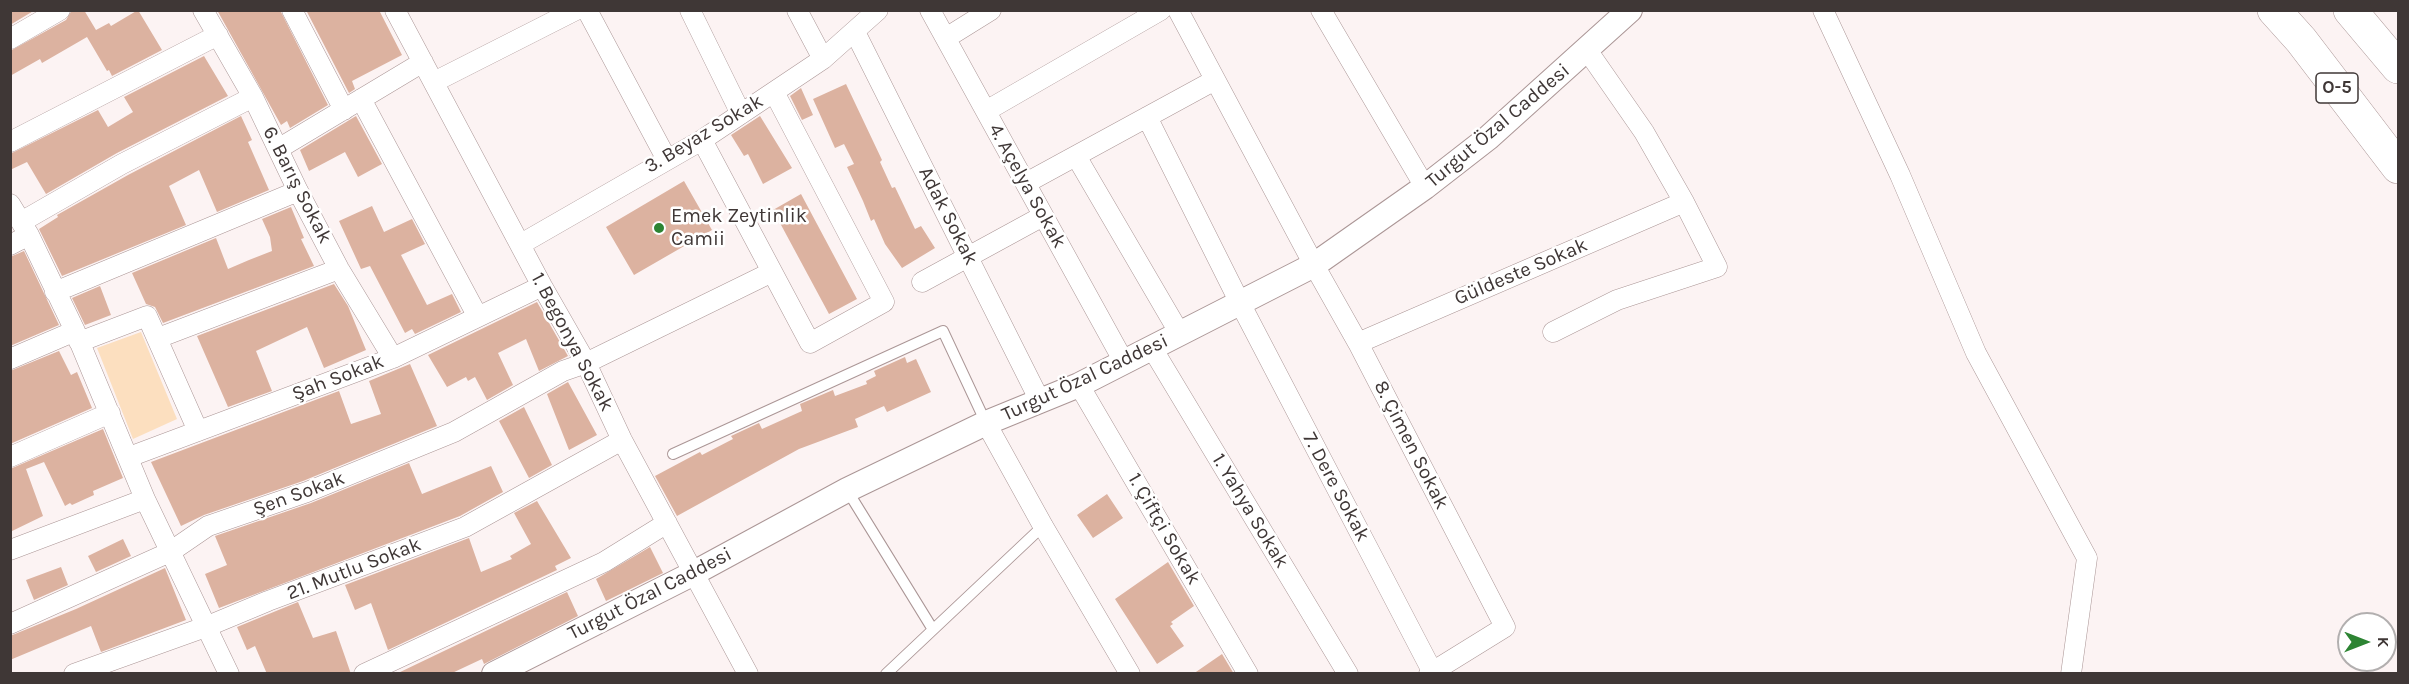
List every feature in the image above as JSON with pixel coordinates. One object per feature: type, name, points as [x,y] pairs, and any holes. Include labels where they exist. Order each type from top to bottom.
[{"type":"highway","name":"O-5","points":[[2274,10],[2301,40],[2398,167]]},
{"type":"highway","points":[[2350,10],[2398,67]]},
{"type":"street","points":[[10,39],[60,10]]},
{"type":"street","name":"6. Barış Sokak","points":[[203,10],[253,97],[339,269],[393,358]]},
{"type":"street","points":[[292,10],[344,110]]},
{"type":"street","name":"1. Begonya Sokak","points":[[395,10],[542,286],[586,363],[622,440],[748,674]]},
{"type":"street","points":[[434,82],[576,10]]},
{"type":"street","points":[[587,10],[666,158]]},
{"type":"street","points":[[690,10],[741,114]]},
{"type":"street","points":[[797,10],[823,58]]},
{"type":"street","name":"3. Beyaz Sokak","points":[[521,244],[666,158],[702,140],[823,58],[878,10]]},
{"type":"street","name":"4. Açelya Sokak","points":[[930,10],[1124,362]]},
{"type":"street","points":[[946,38],[991,10]]},
{"type":"street","points":[[986,111],[1161,10]]},
{"type":"street","name":"8. Çimen Sokak","points":[[1178,10],[1358,343],[1505,627],[1430,672]]},
{"type":"street","points":[[1321,10],[1425,187]]},
{"type":"street","name":"Turgut Özal Caddesi","points":[[494,674],[694,573],[847,490],[986,423],[1079,385],[1314,265],[1425,187],[1488,138],[1630,10]]},
{"type":"street","points":[[1823,10],[1900,175],[1976,353],[2087,558],[2071,674]]},
{"type":"street","name":"Adak Sokak","points":[[855,32],[1040,401]]},
{"type":"street","points":[[10,142],[218,35]]},
{"type":"street","points":[[1553,332],[1617,300],[1717,267],[1684,202],[1644,132],[1587,50]]},
{"type":"street","points":[[278,149],[423,62]]},
{"type":"street","points":[[1026,183],[1215,80]]},
{"type":"street","points":[[702,140],[810,343],[884,302],[774,92]]},
{"type":"street","points":[[10,245],[25,228],[122,164],[253,97]]},
{"type":"street","points":[[361,99],[478,317]]},
{"type":"street","name":"7. Dere Sokak","points":[[1147,117],[1430,672]]},
{"type":"street","points":[[1076,156],[1180,334]]},
{"type":"street","points":[[55,291],[298,191]]},
{"type":"street","name":"Güldeste Sokak","points":[[1358,343],[1684,202]]},
{"type":"street","points":[[10,204],[25,228],[77,336],[145,499],[229,674]]},
{"type":"street","points":[[922,282],[1043,216]]},
{"type":"street","points":[[158,338],[339,269]]},
{"type":"street","name":"Şen Sokak","points":[[10,624],[170,552],[208,526],[307,492],[454,432],[563,371],[586,363],[772,272]]},
{"type":"street","name":"Şah Sokak","points":[[129,458],[393,358],[542,286]]},
{"type":"street","points":[[10,359],[77,336],[147,316],[198,431]]},
{"type":"street","name":"1. Yahya Sokak","points":[[1152,348],[1348,674]]},
{"type":"street","name":"1. Çiftçi Sokak","points":[[1079,385],[1248,674]]},
{"type":"street","points":[[10,457],[110,413]]},
{"type":"street","points":[[986,423],[1043,526],[1130,674]]},
{"type":"street","name":"21. Mutlu Sokak","points":[[74,674],[207,626],[465,527],[622,440]]},
{"type":"street","points":[[10,550],[145,499]]},
{"type":"street","points":[[364,674],[604,562],[667,523]]},
{"type":"lane","points":[[673,454],[943,331],[986,423]]},
{"type":"lane","points":[[847,490],[932,628]]},
{"type":"lane","points":[[886,674],[932,628],[1043,526]]},
{"type":"shaded area","points":[[141,332],[177,419],[133,439],[97,348]]},
{"type":"building","points":[[10,10],[35,10],[10,25]]},
{"type":"building","points":[[72,10],[84,10],[96,30],[109,23],[111,26],[138,10],[162,50],[112,76],[87,37],[42,63],[40,59],[10,76],[10,51],[66,20]]},
{"type":"building","points":[[217,10],[280,10],[328,105],[290,128],[287,121],[281,125]]},
{"type":"building","points":[[306,10],[379,10],[402,55],[352,81],[355,89],[349,93]]},
{"type":"building","points":[[204,56],[228,96],[117,153],[46,194],[27,162],[10,170],[10,154],[98,110],[108,127],[133,112],[124,97]]},
{"type":"building","points":[[846,84],[882,160],[880,162],[892,188],[895,187],[915,229],[921,226],[935,248],[902,268],[885,244],[874,219],[871,221],[847,167],[854,164],[844,144],[835,148],[813,99]]},
{"type":"building","points":[[801,88],[813,115],[802,120],[790,96]]},
{"type":"building","points":[[241,116],[252,140],[248,142],[269,190],[217,212],[199,170],[169,186],[186,225],[62,276],[39,229],[58,217],[57,215],[128,175]]},
{"type":"building","points":[[356,116],[382,164],[358,177],[345,152],[309,171],[300,150]]},
{"type":"building","points":[[760,116],[792,168],[763,184],[748,154],[744,156],[731,135]]},
{"type":"building","name":"Emek Zeytinlik Camii","points":[[684,181],[712,230],[634,275],[606,227]]},
{"type":"building","points":[[801,194],[857,299],[829,314],[773,210]]},
{"type":"building","points":[[372,206],[384,232],[412,219],[425,244],[401,255],[427,305],[452,294],[461,312],[415,334],[412,329],[405,333],[370,266],[361,269],[339,221]]},
{"type":"building","points":[[291,207],[304,238],[301,239],[314,266],[163,323],[155,307],[146,304],[132,273],[216,238],[228,269],[272,251],[270,237],[262,219]]},
{"type":"building","points":[[24,251],[59,325],[10,346],[10,257]]},
{"type":"building","points":[[334,284],[348,306],[366,350],[324,368],[307,327],[256,351],[272,391],[228,407],[197,336]]},
{"type":"building","points":[[100,286],[111,315],[85,325],[72,298]]},
{"type":"building","points":[[537,302],[568,356],[539,371],[526,339],[498,353],[513,385],[487,400],[475,377],[468,381],[466,377],[447,387],[428,355]]},
{"type":"building","points":[[59,351],[71,375],[77,372],[92,408],[10,444],[10,371]]},
{"type":"building","points":[[905,357],[907,363],[916,359],[931,392],[887,412],[884,406],[855,419],[858,427],[799,449],[677,516],[655,476],[700,452],[702,455],[733,439],[731,436],[759,423],[762,429],[802,411],[800,404],[833,390],[835,396],[867,384],[866,381],[876,376],[874,371]]},
{"type":"building","points":[[410,364],[437,426],[303,481],[204,515],[181,526],[151,462],[339,391],[351,424],[381,414],[369,381]]},
{"type":"building","points":[[568,382],[597,435],[569,450],[547,394]]},
{"type":"building","points":[[524,407],[552,465],[529,478],[499,421]]},
{"type":"building","points":[[103,429],[123,478],[93,491],[94,495],[65,506],[44,462],[26,469],[43,516],[10,532],[10,469]]},
{"type":"building","points":[[409,463],[422,494],[491,466],[503,492],[460,516],[219,608],[205,574],[227,565],[215,536],[311,503]]},
{"type":"building","points":[[1107,494],[1123,518],[1093,538],[1077,515]]},
{"type":"building","points":[[537,501],[571,558],[555,566],[557,570],[388,650],[371,603],[355,610],[345,585],[469,538],[481,572],[512,559],[510,556],[531,544],[514,513]]},
{"type":"building","points":[[123,539],[131,556],[96,572],[88,556]]},
{"type":"building","points":[[650,547],[663,573],[606,601],[596,579]]},
{"type":"building","points":[[1168,562],[1194,606],[1171,622],[1173,624],[1170,626],[1184,646],[1157,664],[1115,599]]},
{"type":"building","points":[[61,567],[68,585],[34,600],[26,580]]},
{"type":"building","points":[[165,568],[186,620],[101,652],[91,626],[10,660],[10,636]]},
{"type":"building","points":[[567,592],[578,616],[484,664],[482,659],[450,674],[396,674]]},
{"type":"building","points":[[298,602],[313,638],[336,631],[351,674],[267,674],[255,646],[247,650],[237,627]]},
{"type":"building","points":[[1222,654],[1234,674],[1193,674]]},
{"type":"place","name":"Emek Zeytinlik Camii","points":[[659,228]]}]
